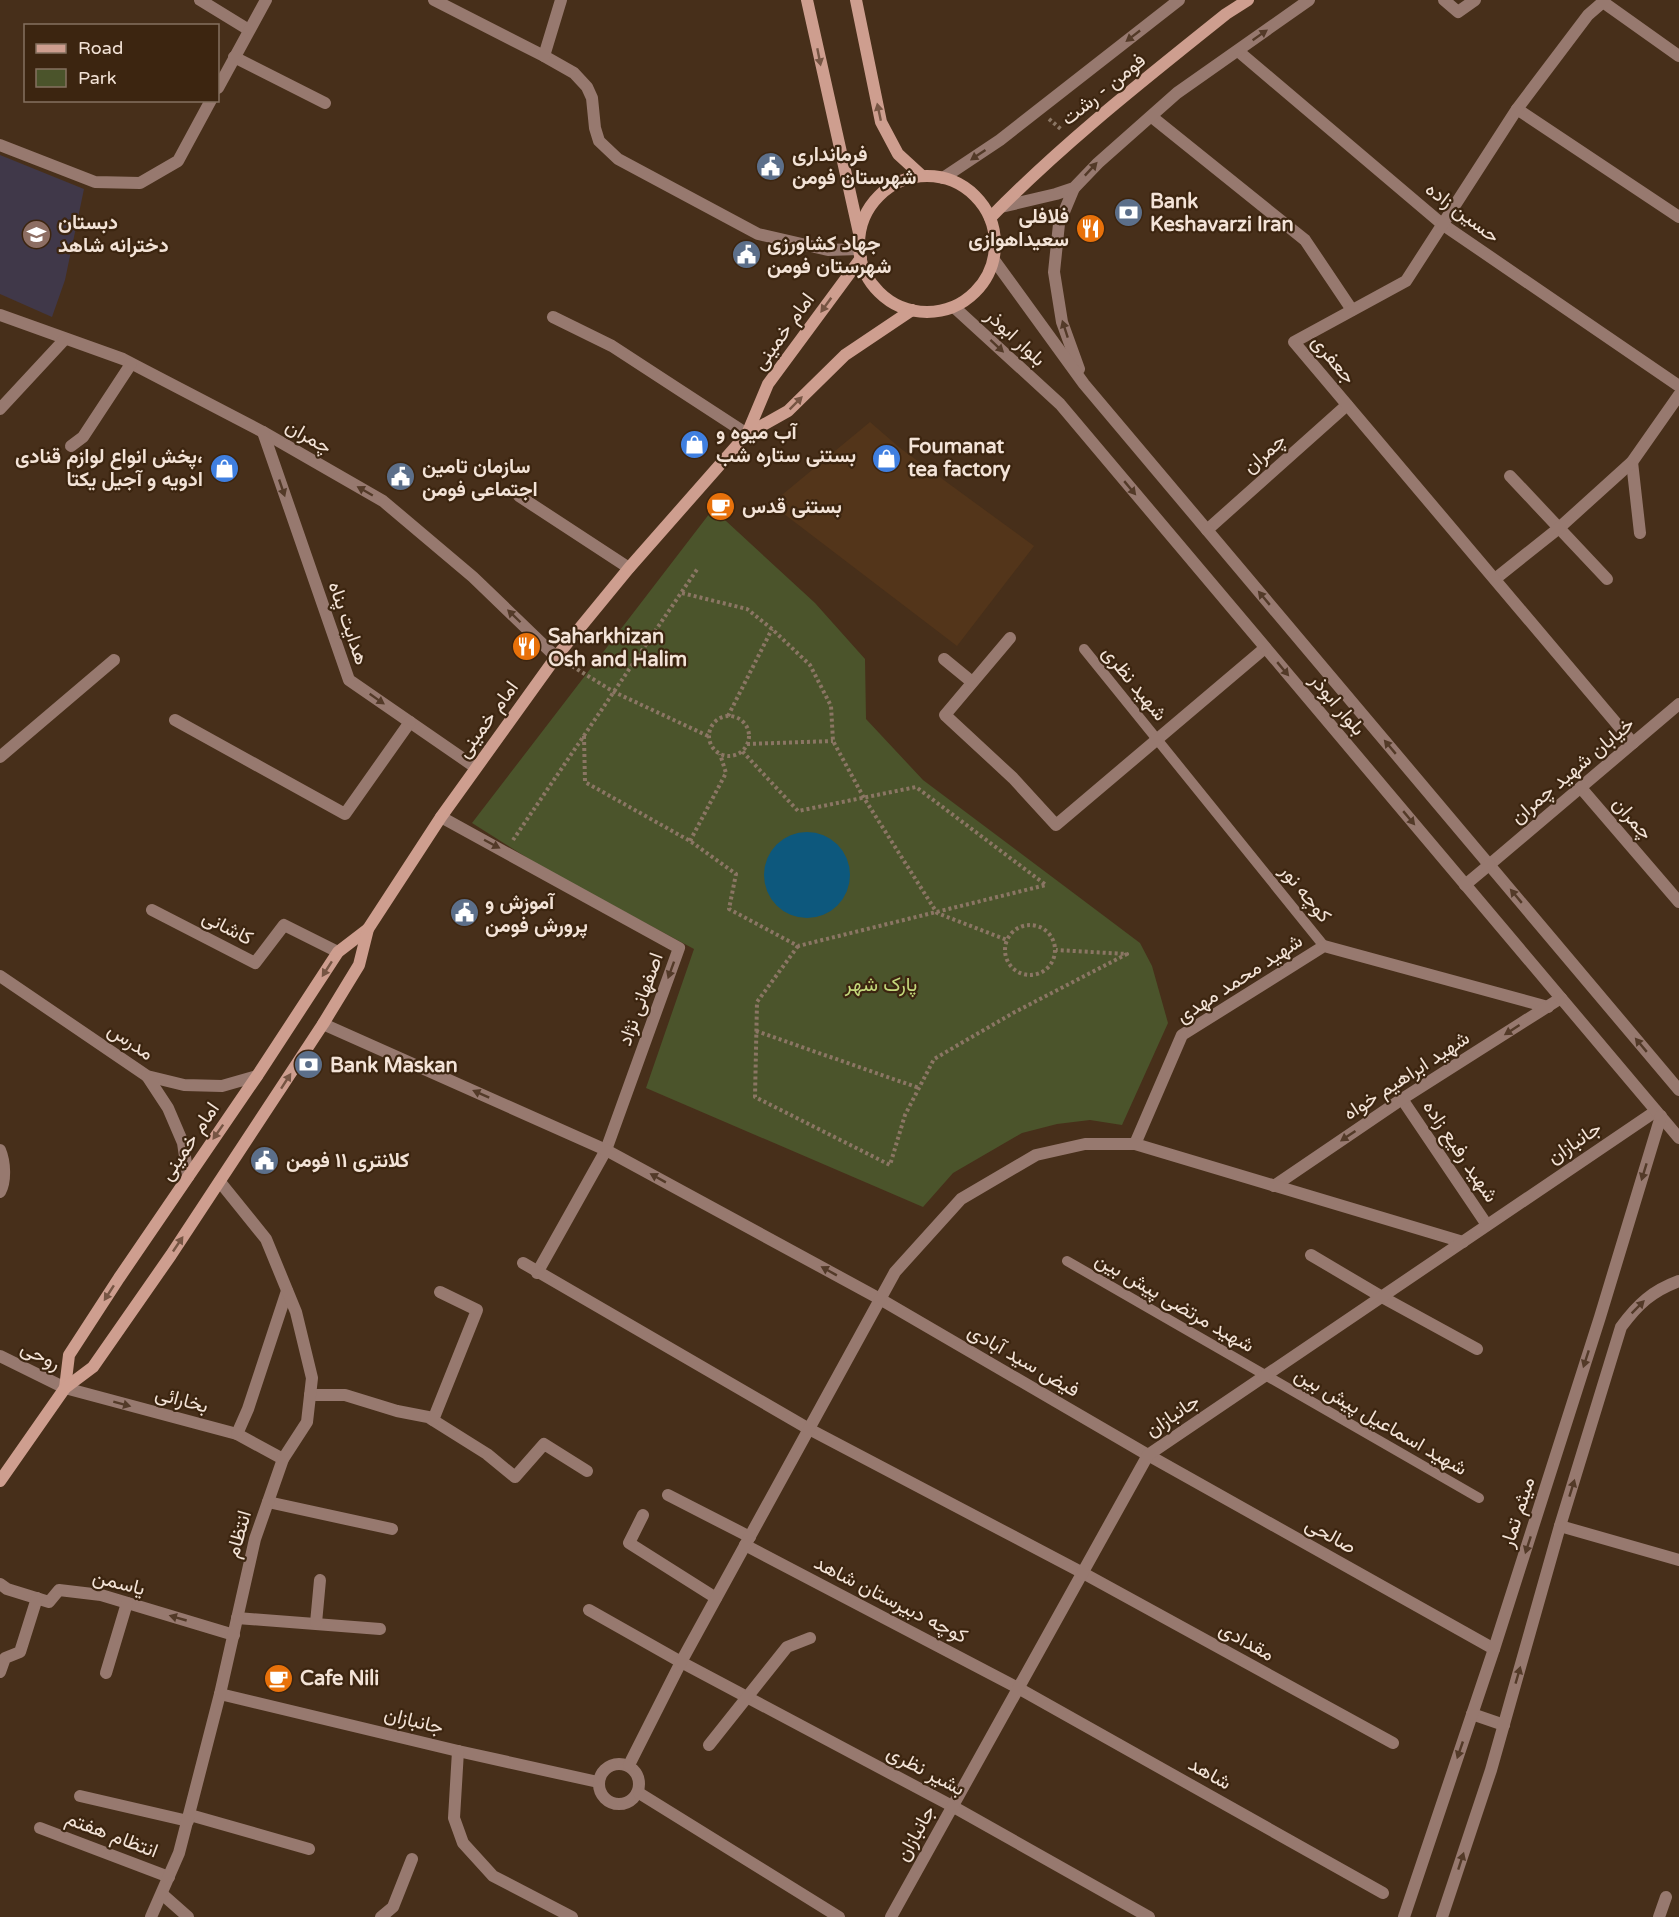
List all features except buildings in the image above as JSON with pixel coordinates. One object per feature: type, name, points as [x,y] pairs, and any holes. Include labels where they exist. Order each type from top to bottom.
[{"type":"main road","points":[[807,0],[864,270],[876,288],[892,302],[912,310],[933,312],[954,306],[972,296],[986,279],[994,260],[995,239],[990,218],[979,200],[963,186],[944,178],[922,176],[902,181],[883,192],[869,208],[861,228],[860,248]]},
{"type":"main road","points":[[856,0],[881,122],[898,154],[922,176]]},
{"type":"main road","name":"فومن - رشت","points":[[990,218],[1073,139],[1226,14],[1248,0]]},
{"type":"main road","name":"امام خمینی","points":[[0,1481],[65,1389],[93,1367],[220,1182],[359,965],[368,929],[475,767],[556,657],[629,568],[747,434],[768,384],[860,248]]},
{"type":"main road","name":"امام خمینی","points":[[747,434],[788,411],[845,355],[912,310]]},
{"type":"main road","name":"امام خمینی","points":[[65,1389],[69,1355],[338,952],[368,929]]},
{"type":"street","points":[[200,0],[249,30]]},
{"type":"street","points":[[219,86],[266,0]]},
{"type":"street","points":[[434,0],[544,56],[574,74],[587,87],[592,98],[599,141],[618,159],[758,234],[828,250],[860,248]]},
{"type":"street","points":[[544,56],[561,0]]},
{"type":"street","points":[[944,178],[1000,140],[1179,0]]},
{"type":"street","points":[[1084,384],[1062,322],[1054,272],[1059,224],[1074,188],[1098,163],[1178,93],[1309,0]]},
{"type":"street","points":[[1444,0],[1458,12],[1475,0]]},
{"type":"street","name":"جعفری","points":[[1633,743],[1294,342],[1406,280],[1517,109],[1588,15],[1603,3],[1679,56]]},
{"type":"street","name":"حسین زاده","points":[[1238,51],[1442,224],[1679,386]]},
{"type":"street","points":[[234,57],[325,103]]},
{"type":"street","points":[[0,145],[94,182],[140,183],[178,160],[210,102]]},
{"type":"street","points":[[1517,109],[1679,217]]},
{"type":"street","points":[[1152,117],[1305,240],[1352,310]]},
{"type":"street","points":[[1001,207],[1074,188]]},
{"type":"street","name":"بلوار ابوذر","points":[[994,260],[1084,384],[1679,1090]]},
{"type":"street","name":"بلوار ابوذر","points":[[954,306],[1060,404],[1679,1138]]},
{"type":"street","name":"چمران","points":[[0,315],[131,364],[263,432],[383,501],[473,577],[556,657]]},
{"type":"street","points":[[553,317],[612,346],[747,434]]},
{"type":"street","points":[[0,409],[65,339]]},
{"type":"street","points":[[71,446],[83,437],[131,364]]},
{"type":"street","points":[[1495,579],[1559,528],[1632,462],[1679,395]]},
{"type":"street","name":"چمران","points":[[1207,530],[1347,405]]},
{"type":"street","name":"هدایت پناه","points":[[263,432],[349,680],[475,767]]},
{"type":"street","points":[[1632,462],[1640,532]]},
{"type":"street","points":[[1510,476],[1607,579]]},
{"type":"street","points":[[519,496],[629,568]]},
{"type":"street","points":[[1010,638],[945,715],[1013,778],[1056,825],[1265,648]]},
{"type":"street","points":[[944,659],[972,682]]},
{"type":"street","points":[[0,757],[114,660]]},
{"type":"street","name":"خیابان شهید چمران","points":[[1466,885],[1679,704]]},
{"type":"street","points":[[175,720],[345,814],[410,722]]},
{"type":"street","name":"چمران","points":[[1581,788],[1679,902]]},
{"type":"street","name":"اصفهانی نژاد","points":[[441,817],[679,948],[606,1150]]},
{"type":"street","name":"کاشانی","points":[[152,910],[255,963],[284,925],[338,952]]},
{"type":"street","name":"کوچه نور","points":[[1324,946],[1548,1007]]},
{"type":"street","name":"شهید محمد مهدی","points":[[1135,1144],[1182,1035],[1324,946]]},
{"type":"street","name":"مدرس","points":[[0,976],[147,1076],[184,1085],[222,1086],[257,1076]]},
{"type":"street","name":"شهید ابراهیم خواه","points":[[1274,1185],[1402,1099],[1561,999]]},
{"type":"street","points":[[323,1024],[606,1150],[880,1299]]},
{"type":"street","points":[[147,1076],[168,1108],[183,1143],[188,1177]]},
{"type":"street","name":"شهید رفیع زاده","points":[[1402,1099],[1487,1225]]},
{"type":"street","name":"جانبازان","points":[[891,1917],[1148,1455],[1487,1225],[1658,1114]]},
{"type":"street","name":"میثم تمار","points":[[1404,1917],[1494,1649],[1600,1317],[1658,1114]]},
{"type":"street","points":[[629,1765],[681,1662],[895,1272],[961,1199],[1036,1155],[1085,1144],[1135,1144],[1463,1242]]},
{"type":"street","points":[[0,1150],[3,1157],[3,1186],[0,1192]]},
{"type":"street","points":[[537,1273],[606,1150]]},
{"type":"street","name":"انتظام","points":[[152,1917],[180,1853],[220,1694],[255,1539],[283,1459],[307,1422],[312,1378],[296,1312],[266,1239],[220,1182]]},
{"type":"street","points":[[1311,1255],[1478,1349]]},
{"type":"street","name":"مقدادی","points":[[523,1263],[809,1429],[1083,1572],[1393,1743]]},
{"type":"street","points":[[1442,1917],[1504,1725],[1560,1526],[1621,1327],[1637,1305],[1661,1288],[1679,1281]]},
{"type":"street","points":[[237,1434],[248,1409],[287,1291]]},
{"type":"street","points":[[433,1420],[477,1310],[440,1292]]},
{"type":"street","name":"فیض سید آبادی","points":[[880,1299],[1148,1455]]},
{"type":"street","points":[[1600,1317],[1621,1327]]},
{"type":"street","name":"روحی","points":[[0,1356],[65,1389]]},
{"type":"street","name":"بخارائی","points":[[65,1389],[237,1434],[283,1459]]},
{"type":"street","points":[[310,1395],[345,1395],[396,1411],[428,1417],[487,1454],[515,1477],[544,1444],[587,1471]]},
{"type":"street","name":"صالحی","points":[[1148,1455],[1494,1649]]},
{"type":"street","name":"کوچه دبیرستان شاهد","points":[[668,1496],[1018,1688]]},
{"type":"street","points":[[268,1502],[392,1529]]},
{"type":"street","points":[[643,1515],[629,1543],[716,1598]]},
{"type":"street","points":[[1560,1526],[1679,1560]]},
{"type":"street","points":[[316,1623],[320,1580]]},
{"type":"street","points":[[0,1584],[7,1589],[37,1598],[20,1652],[5,1658],[0,1672]]},
{"type":"street","name":"یاسمن","points":[[37,1598],[49,1602],[59,1590],[101,1595],[234,1635]]},
{"type":"street","points":[[106,1673],[127,1604]]},
{"type":"street","name":"بشیر نظری","points":[[589,1610],[681,1662],[952,1806],[1149,1917]]},
{"type":"street","points":[[237,1618],[380,1629]]},
{"type":"street","points":[[710,1745],[787,1647],[810,1638]]},
{"type":"street","name":"شاهد","points":[[1018,1688],[1383,1893]]},
{"type":"street","name":"جانبازان","points":[[220,1694],[598,1782]]},
{"type":"street","points":[[1472,1714],[1504,1725]]},
{"type":"street","points":[[458,1751],[454,1818],[463,1843],[493,1876],[572,1917]]},
{"type":"street","points":[[615,1763],[629,1765],[637,1772],[640,1782],[639,1792],[628,1803],[614,1804],[602,1796],[598,1782],[603,1770],[609,1766],[615,1763]]},
{"type":"street","points":[[639,1792],[831,1915]]},
{"type":"street","points":[[80,1796],[189,1818],[309,1849]]},
{"type":"street","name":"انتظام هفتم","points":[[40,1828],[170,1877]]},
{"type":"street","points":[[381,1917],[393,1907],[412,1859]]},
{"type":"street","points":[[162,1894],[188,1917]]},
{"type":"street","points":[[1659,1917],[1666,1897]]},
{"type":"lane","name":"شهید نظری","points":[[1084,649],[1158,740]]},
{"type":"lane","name":"کوچه نور","points":[[1158,740],[1324,946]]},
{"type":"lane","name":"شهید مرتضی پیش بین","points":[[1067,1261],[1266,1375]]},
{"type":"lane","name":"شهید اسماعیل پیش بین","points":[[1266,1375],[1479,1498]]},
{"type":"path","points":[[505,851],[698,568]]},
{"type":"path","points":[[682,593],[747,609],[772,629],[810,666],[831,706],[833,741],[864,798],[937,913],[1007,940]]},
{"type":"path","points":[[728,716],[772,629]]},
{"type":"path","points":[[556,657],[614,692],[708,736],[714,750],[720,754],[728,756],[742,751],[749,736],[743,722],[728,716],[721,717],[714,722],[708,736]]},
{"type":"path","points":[[584,736],[585,782],[690,842],[736,874],[729,909],[798,946]]},
{"type":"path","points":[[747,744],[833,741]]},
{"type":"path","points":[[742,751],[798,811],[915,787],[1046,885],[798,946],[757,1002],[755,1097],[890,1165],[905,1114],[934,1059],[1013,1013],[1127,954],[1056,950]]},
{"type":"path","points":[[690,842],[726,773],[720,754]]},
{"type":"path","points":[[1030,924],[1039,926],[1054,940],[1056,950],[1053,960],[1047,969],[1039,973],[1030,975],[1020,973],[1007,960],[1005,950],[1007,940],[1012,932],[1020,927],[1030,924]]},
{"type":"path","points":[[756,1031],[919,1088]]},
{"type":"shaded area","name":"دبستان دخترانه شاهد","points":[[0,155],[84,189],[65,280],[52,317],[0,294]]},
{"type":"shaded area","points":[[870,422],[900,448],[1034,546],[957,646],[771,504]]},
{"type":"green space","name":"پارک شهر","points":[[713,509],[815,603],[865,659],[866,719],[923,780],[1140,943],[1152,966],[1168,1023],[1122,1125],[1090,1120],[1057,1124],[1022,1133],[953,1173],[923,1207],[646,1088],[694,949],[545,869],[472,823]]},
{"type":"water","points":[[807,832],[831,839],[843,851],[850,875],[843,899],[831,911],[807,918],[783,911],[771,899],[764,875],[771,851],[783,839]]},
{"type":"place","name":"فرمانداری شهرستان فومن","points":[[771,166]]},
{"type":"place","name":"Bank Keshavarzi Iran","points":[[1129,212]]},
{"type":"place","name":"فلافلی سعیداهوازی","points":[[1090,228]]},
{"type":"place","name":"دبستان دخترانه شاهد","points":[[37,234]]},
{"type":"place","name":"جهاد کشاورزی شهرستان فومن","points":[[746,254]]},
{"type":"place","name":"آب میوه و بستنی ستاره شب","points":[[695,444]]},
{"type":"place","name":"Foumanat tea factory","points":[[887,458]]},
{"type":"place","name":"پخش انواع لوازم قنادی، ادویه و آجیل یکتا","points":[[224,468]]},
{"type":"place","name":"سازمان تامین اجتماعی فومن","points":[[401,477]]},
{"type":"place","name":"بستنی قدس","points":[[721,506]]},
{"type":"place","name":"Saharkhizan Osh and Halim","points":[[527,647]]},
{"type":"place","name":"آموزش و پرورش فومن","points":[[464,913]]},
{"type":"place","name":"Bank Maskan","points":[[309,1065]]},
{"type":"place","name":"کلانتری ۱۱ فومن","points":[[265,1160]]},
{"type":"place","name":"Cafe Nili","points":[[279,1678]]}]
